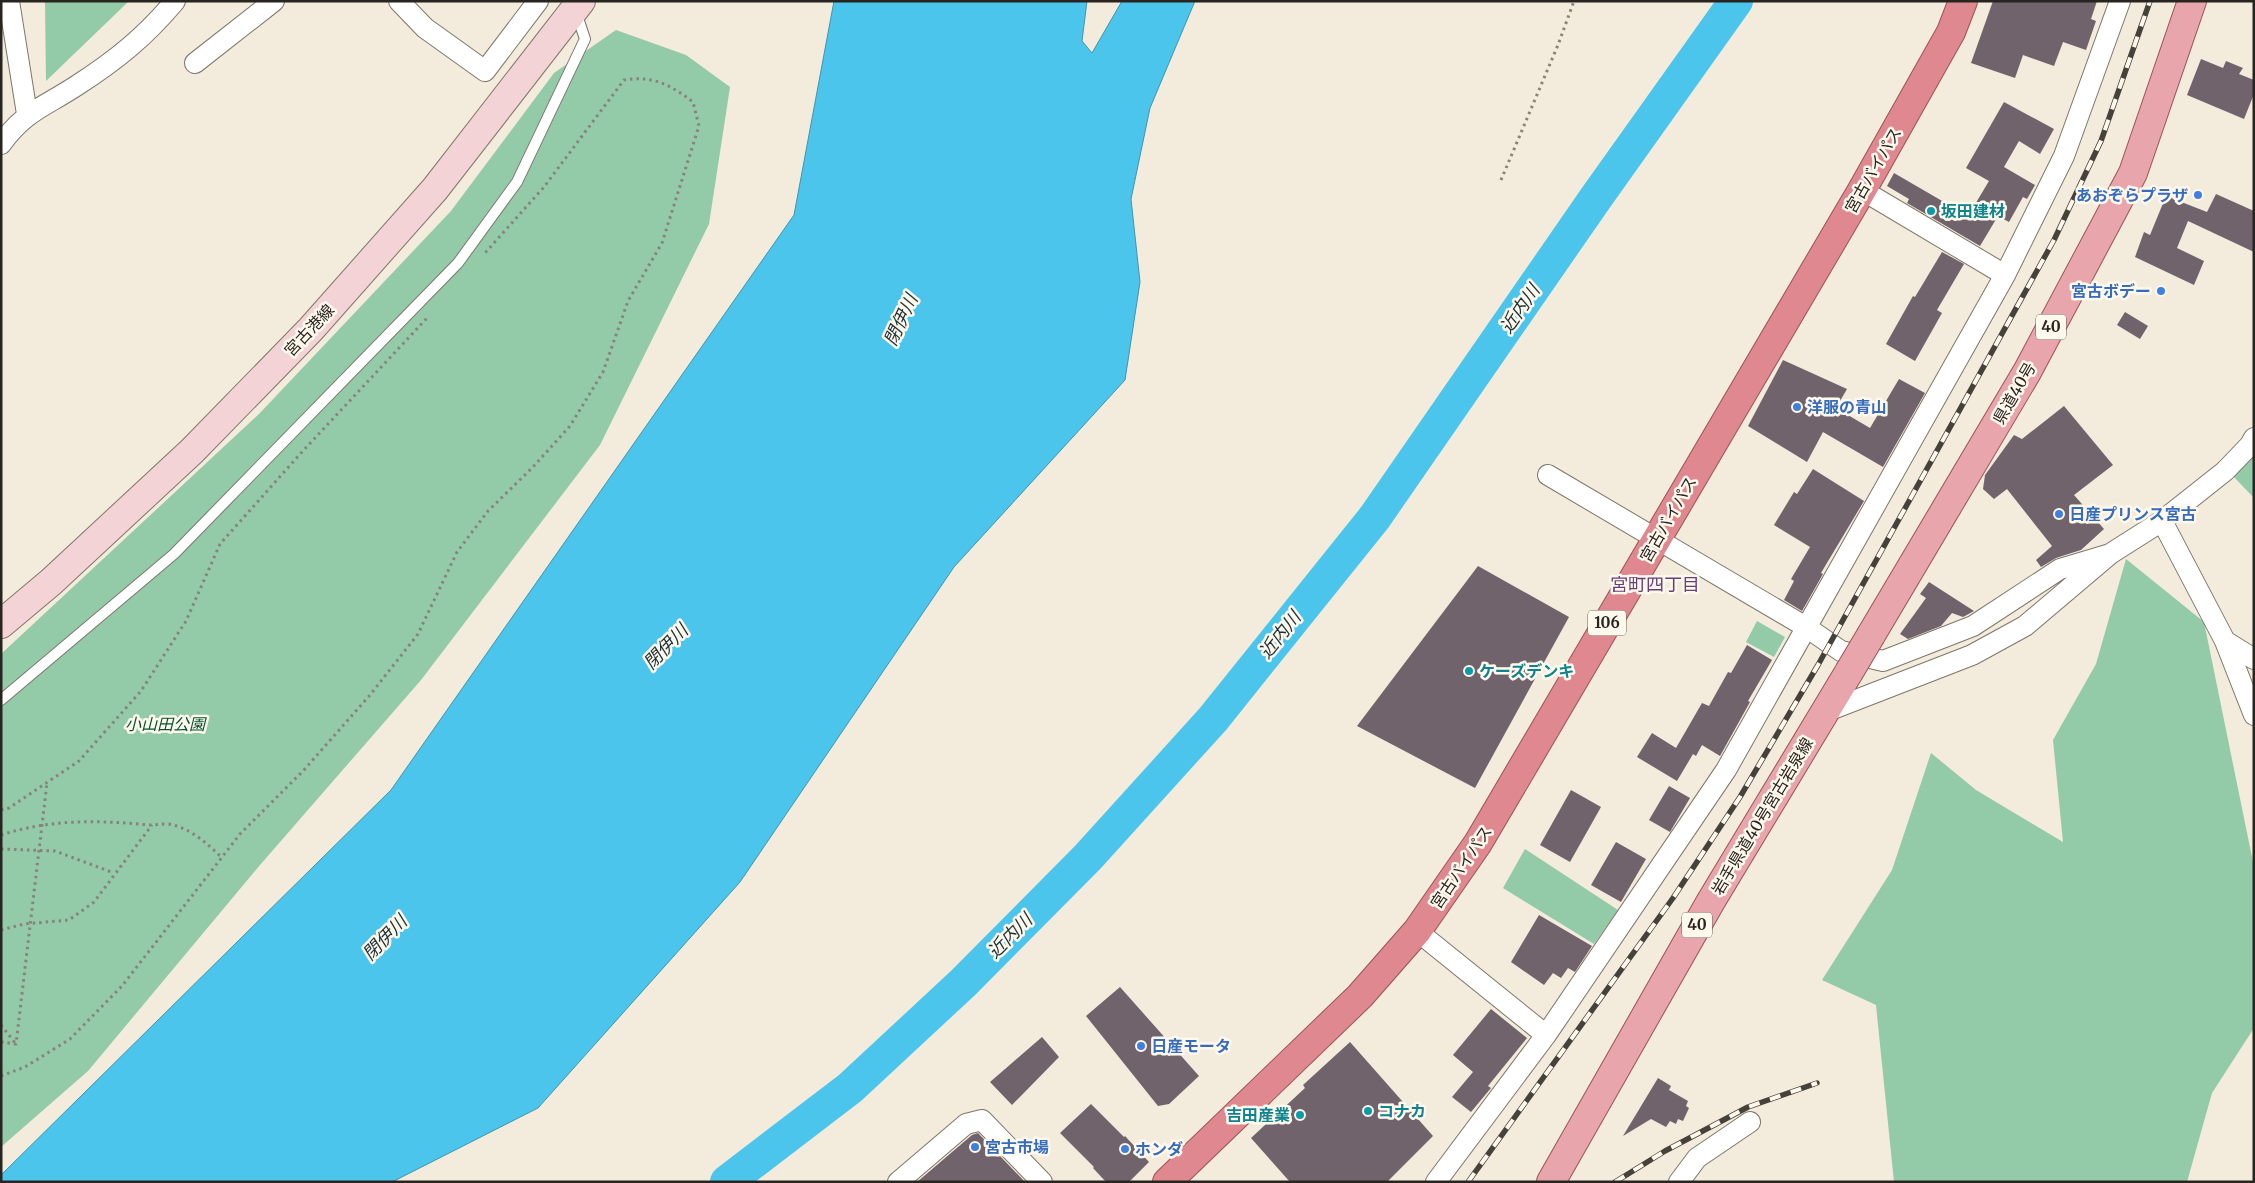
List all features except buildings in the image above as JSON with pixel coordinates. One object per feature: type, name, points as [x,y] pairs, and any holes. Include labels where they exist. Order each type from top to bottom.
[{"type":"highway","name":"宮古バイパス","points":[[1167,1182],[1360,996],[1417,931],[1478,843],[1862,190],[1951,32],[1963,1]]},
{"type":"main road","name":"県道40号","points":[[1871,634],[2027,372],[2133,173],[2192,1]]},
{"type":"main road","name":"宮古港線","points":[[1,624],[51,582],[192,451],[311,328],[435,189],[578,5]]},
{"type":"main road","name":"岩手県道40号宮古岩泉線","points":[[1551,1182],[1711,901],[1871,634]]},
{"type":"street","points":[[9,1],[27,114]]},
{"type":"street","points":[[1,144],[12,128],[27,114],[75,87],[127,51],[156,23],[174,1]]},
{"type":"street","points":[[196,63],[274,1]]},
{"type":"street","points":[[399,1],[425,28],[485,71],[538,1]]},
{"type":"street","points":[[1436,1182],[1546,1035],[1726,770],[2005,275],[2064,156],[2120,1]]},
{"type":"street","points":[[1862,190],[2005,275]]},
{"type":"street","points":[[1825,712],[1972,655],[2026,626],[2110,554],[2162,521],[2225,472],[2254,438]]},
{"type":"street","points":[[1548,475],[1655,540],[1806,627],[1841,651],[1883,661],[1973,626],[2060,569],[2110,554]]},
{"type":"street","points":[[2162,521],[2225,641],[2254,715]]},
{"type":"street","points":[[2225,641],[2254,659]]},
{"type":"street","points":[[1417,931],[1546,1035]]},
{"type":"street","points":[[898,1182],[966,1124],[982,1120],[1042,1182]]},
{"type":"street","points":[[1679,1182],[1697,1158],[1750,1122]]},
{"type":"lane","points":[[1,700],[174,554],[458,263],[517,182],[585,40],[578,5]]},
{"type":"path","points":[[1501,180],[1558,45],[1574,1]]},
{"type":"path","points":[[1,1076],[25,1067],[70,1039],[122,986],[240,834],[303,771],[376,688],[418,634],[457,552],[488,511],[533,467],[570,426],[603,372],[628,301],[662,243],[699,126],[693,102],[672,86],[640,77],[624,80],[544,187],[480,259]]},
{"type":"path","points":[[1,810],[9,808],[79,761],[141,692],[186,621],[220,544],[301,453],[428,317]]},
{"type":"path","points":[[16,1044],[47,783]]},
{"type":"path","points":[[1,835],[24,828],[102,820],[152,825],[168,824],[185,830],[204,841],[222,858]]},
{"type":"path","points":[[1,930],[30,924],[69,920],[94,902],[152,825]]},
{"type":"path","points":[[1,849],[55,851],[114,873]]},
{"type":"path","points":[[1,1025],[16,1044]]},
{"type":"path","points":[[1,1042],[16,1044]]},
{"type":"green space","points":[[45,1],[129,1],[46,81]]},
{"type":"green space","name":"小山田公園","points":[[616,30],[686,55],[730,87],[709,224],[600,445],[421,680],[260,865],[88,1071],[1,1147],[1,654],[259,414],[451,211],[554,73]]},
{"type":"green space","points":[[2254,438],[2254,498],[2233,476]]},
{"type":"green space","points":[[2126,559],[2204,622],[2254,867],[2254,1028],[2212,1093],[2187,1182],[1894,1182],[1876,1005],[1822,980],[1892,870],[1931,753],[1976,790],[2063,842],[2053,740],[2096,664]]},
{"type":"green space","points":[[1757,621],[1785,637],[1774,657],[1746,642]]},
{"type":"green space","points":[[1525,849],[1618,910],[1594,944],[1503,888]]},
{"type":"water","name":"閉伊川","points":[[834,1],[1087,1],[1082,41],[1092,53],[1122,1],[1195,1],[1150,108],[1131,199],[1140,282],[1125,380],[954,567],[740,882],[538,1108],[392,1182],[1,1182],[1,1175],[391,790],[794,215]]},
{"type":"waterway","name":"近内川","points":[[727,1182],[850,1088],[963,983],[1088,857],[1213,719],[1375,517],[1595,199],[1736,1]]},
{"type":"railway","points":[[1468,1182],[1673,898],[1740,797],[1818,665],[2054,240],[2101,141],[2150,1]]},
{"type":"railway","points":[[1615,1182],[1665,1151],[1748,1107],[1817,1083]]},
{"type":"place","name":"あおぞらプラザ","points":[[2198,195]]},
{"type":"place","name":"坂田建材","points":[[1931,211]]},
{"type":"place","name":"宮古ボデー","points":[[2161,291]]},
{"type":"place","name":"洋服の青山","points":[[1797,407]]},
{"type":"place","name":"日産プリンス宮古","points":[[2059,514]]},
{"type":"place","name":"ケーズデンキ","points":[[1469,671]]},
{"type":"place","name":"日産モータ","points":[[1141,1046]]},
{"type":"place","name":"コナカ","points":[[1368,1111]]},
{"type":"place","name":"吉田産業","points":[[1300,1115]]},
{"type":"place","name":"宮古市場","points":[[975,1147]]},
{"type":"place","name":"ホンダ","points":[[1125,1149]]},
{"type":"district","name":"宮町四丁目","points":[[1655,585]]}]
